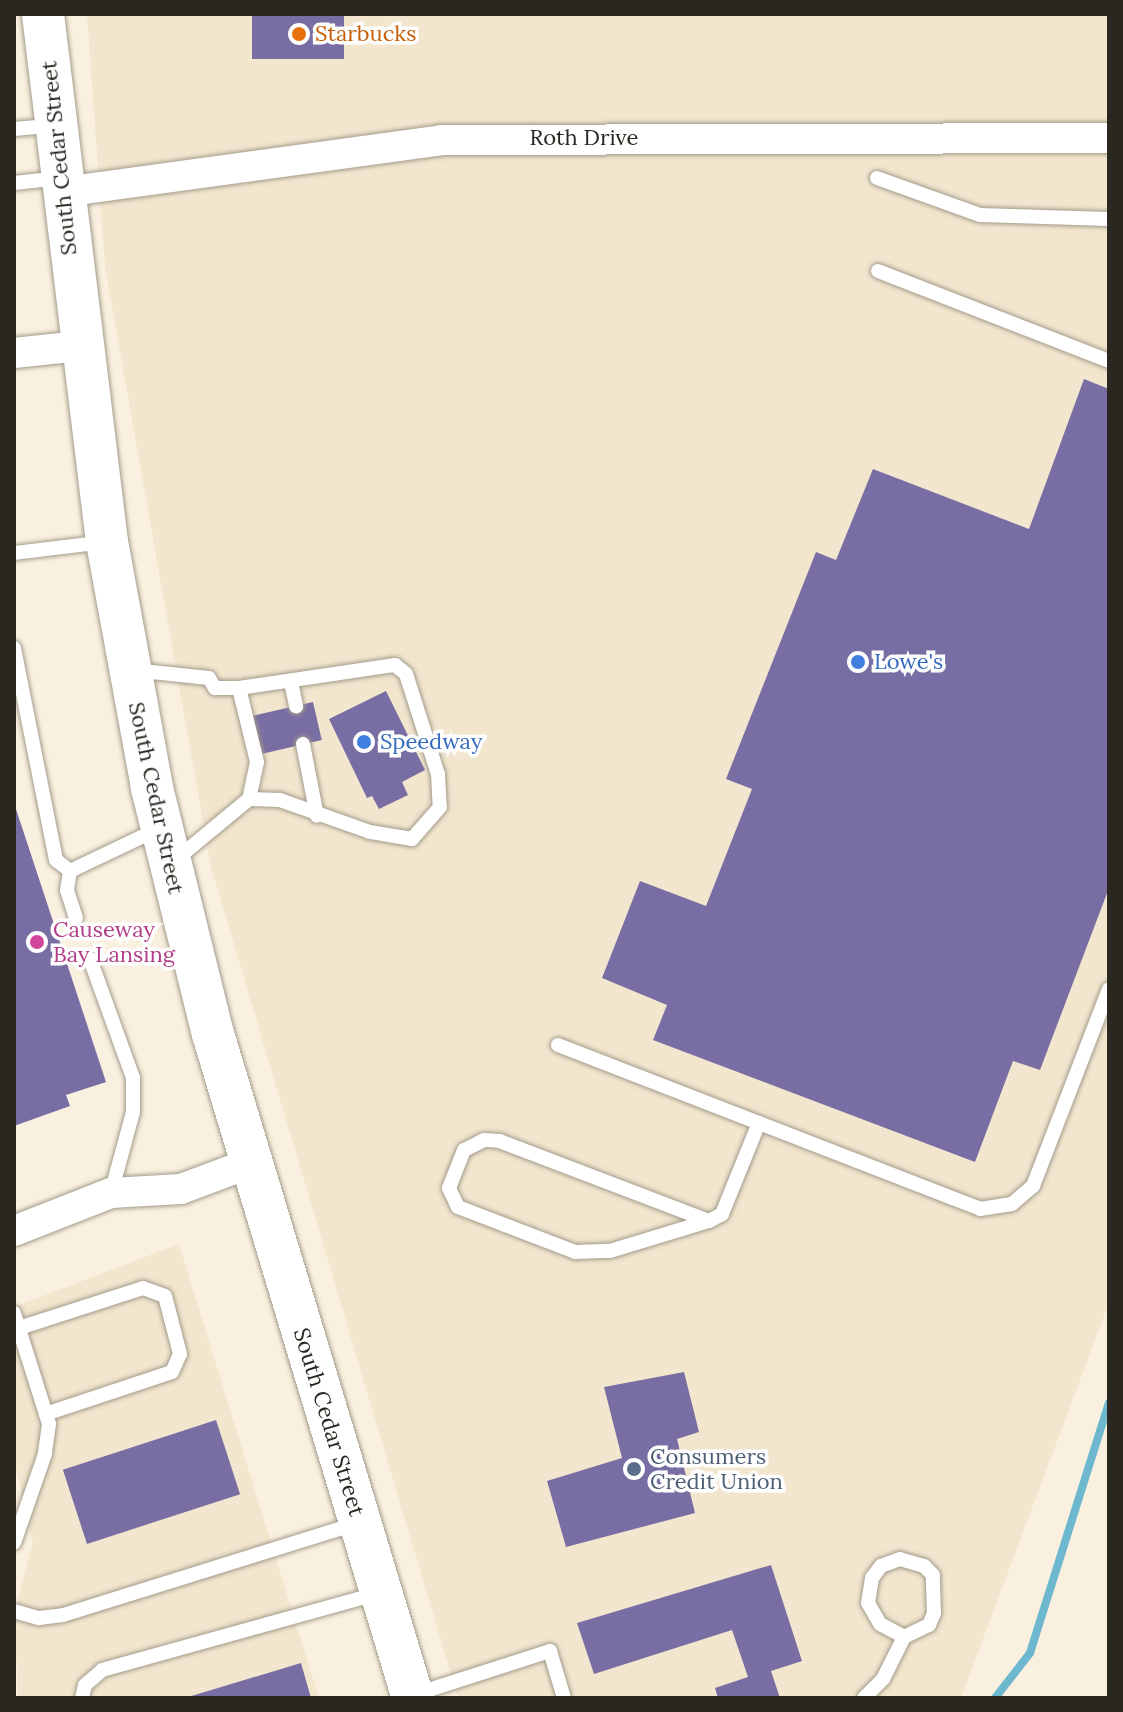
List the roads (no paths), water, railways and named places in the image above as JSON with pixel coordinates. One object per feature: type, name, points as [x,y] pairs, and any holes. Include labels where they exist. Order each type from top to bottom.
[{"type":"main road","name":"South Cedar Street","points":[[43,14],[80,346],[107,542],[129,669],[166,845],[250,1163],[413,1696]]},
{"type":"street","name":"Roth Drive","points":[[63,185],[442,140],[1109,138]]},
{"type":"street","points":[[14,353],[80,346]]},
{"type":"street","points":[[14,1231],[111,1193],[181,1189],[250,1163]]},
{"type":"lane","points":[[14,129],[56,125]]},
{"type":"lane","points":[[877,178],[980,215],[1109,219]]},
{"type":"lane","points":[[14,183],[63,185]]},
{"type":"lane","points":[[878,271],[1109,361]]},
{"type":"lane","points":[[14,553],[107,542]]},
{"type":"lane","points":[[14,648],[56,860],[70,871]]},
{"type":"lane","points":[[70,871],[166,845],[249,799],[280,800],[317,816],[412,839],[440,807],[438,774],[406,674],[395,665],[374,664],[291,682],[239,688],[215,688],[209,678],[129,669]]},
{"type":"lane","points":[[291,682],[296,706]]},
{"type":"lane","points":[[239,688],[257,762],[249,799]]},
{"type":"lane","points":[[303,744],[317,816]]},
{"type":"lane","points":[[70,871],[67,890],[76,918]]},
{"type":"lane","points":[[90,959],[133,1078],[133,1112],[111,1193]]},
{"type":"lane","points":[[558,1045],[980,1209],[1012,1204],[1033,1186],[1109,989]]},
{"type":"lane","points":[[709,1221],[500,1141],[484,1140],[464,1150],[449,1188],[458,1207],[575,1252],[610,1251],[709,1221],[722,1214],[759,1123]]},
{"type":"lane","points":[[14,1543],[45,1454],[46,1414],[16,1321],[143,1288],[165,1296],[180,1354],[172,1372],[46,1414]]},
{"type":"lane","points":[[14,1611],[39,1618],[63,1615],[359,1522]]},
{"type":"lane","points":[[864,1698],[883,1679],[904,1637],[929,1625],[936,1590],[924,1566],[900,1559],[881,1566],[872,1578],[868,1603],[880,1624],[904,1637]]},
{"type":"lane","points":[[82,1698],[85,1685],[102,1670],[381,1592]]},
{"type":"lane","points":[[413,1696],[550,1651],[564,1698]]},
{"type":"waterway","points":[[995,1698],[1030,1653],[1109,1403]]},
{"type":"place","name":"Starbucks","points":[[299,34]]},
{"type":"place","name":"Lowe's","points":[[858,662]]},
{"type":"place","name":"Speedway","points":[[364,742]]},
{"type":"place","name":"Causeway Bay Lansing","points":[[37,942]]},
{"type":"place","name":"Consumers Credit Union","points":[[634,1469]]}]
